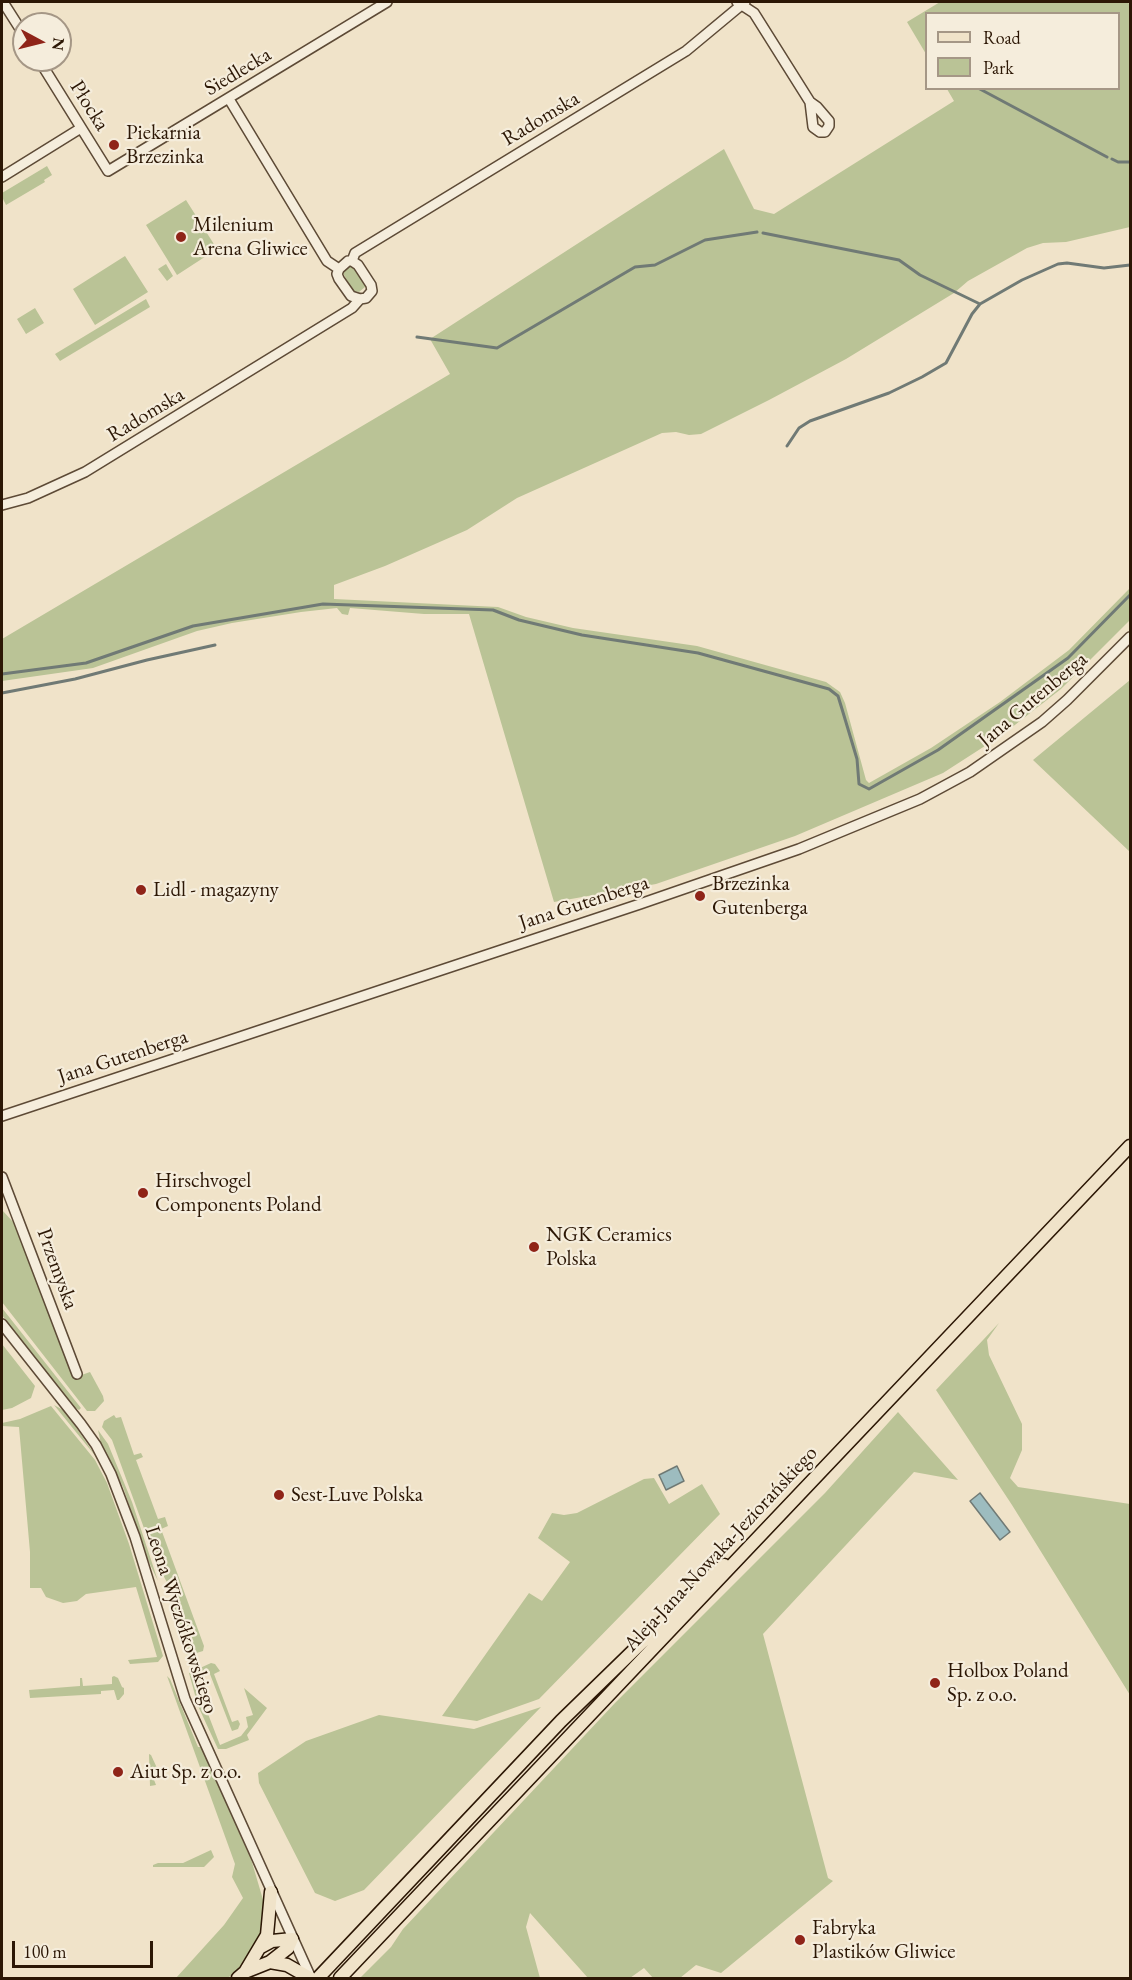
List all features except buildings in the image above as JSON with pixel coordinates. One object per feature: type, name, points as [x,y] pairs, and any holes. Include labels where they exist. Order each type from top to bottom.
[{"type":"main road","name":"Aleja Jana Nowaka-Jeziorańskiego","points":[[340,1978],[1131,1146]]},
{"type":"main road","points":[[318,1978],[561,1721],[704,1582],[768,1527]]},
{"type":"main road","points":[[241,1975],[261,1947],[269,1926],[271,1892]]},
{"type":"main road","points":[[241,1975],[270,1962],[288,1948],[292,1939],[272,1941],[261,1947]]},
{"type":"main road","points":[[270,1962],[287,1965],[311,1978]]},
{"type":"street","points":[[3,2],[12,16]]},
{"type":"street","name":"Siedlecka","points":[[108,171],[387,2]]},
{"type":"street","points":[[741,2],[754,13],[810,102]]},
{"type":"street","name":"Radomska","points":[[339,269],[352,261],[355,253],[686,51],[741,2]]},
{"type":"street","name":"Płocka","points":[[46,72],[108,171]]},
{"type":"street","points":[[229,99],[327,261],[339,269],[337,274],[342,285],[351,296],[360,299],[372,291],[371,285],[363,271],[352,261]]},
{"type":"street","points":[[2,177],[81,128]]},
{"type":"street","name":"Radomska","points":[[2,505],[28,498],[86,472],[352,308],[360,299]]},
{"type":"street","name":"Jana Gutenberga","points":[[2,1116],[640,904],[799,849],[920,799],[970,772],[1042,722],[1131,637]]},
{"type":"street","name":"Przemyska","points":[[2,1177],[77,1374]]},
{"type":"street","name":"Leona Wyczółkowskiego","points":[[2,1323],[84,1427],[111,1474],[135,1537],[179,1684],[311,1978]]},
{"type":"green space","points":[[940,2],[1128,2],[1130,6],[1130,227],[1066,242],[1043,243],[1027,248],[968,281],[954,293],[846,359],[769,400],[701,434],[662,433],[517,498],[467,530],[385,566],[334,585],[334,599],[498,607],[526,617],[573,628],[697,646],[826,682],[840,692],[845,703],[866,780],[869,783],[931,748],[1000,702],[1069,650],[1130,588],[1130,620],[1061,689],[1002,735],[943,773],[795,836],[656,884],[554,902],[469,614],[424,614],[350,608],[348,615],[342,614],[337,608],[301,612],[197,631],[93,668],[2,681],[2,639],[450,374],[430,339],[724,149],[754,209],[774,214],[954,101],[948,90],[1120,90],[1120,12],[925,12],[925,52],[907,22]]},
{"type":"green space","points":[[47,166],[52,175],[44,180],[45,182],[6,205],[2,193]]},
{"type":"green space","name":"Milenium Arena Gliwice","points":[[186,200],[217,249],[177,275],[146,225]]},
{"type":"green space","points":[[125,256],[148,292],[95,325],[73,289]]},
{"type":"green space","points":[[166,264],[173,276],[167,281],[158,269]]},
{"type":"green space","points":[[354,266],[365,282],[365,287],[359,292],[353,291],[343,273],[345,267]]},
{"type":"green space","points":[[146,299],[150,307],[60,361],[55,354]]},
{"type":"green space","points":[[35,308],[44,323],[26,334],[17,319]]},
{"type":"green space","points":[[1130,680],[1130,852],[1033,760]]},
{"type":"green space","points":[[2,1210],[15,1224],[73,1378],[90,1372],[103,1396],[104,1401],[95,1411],[87,1411],[2,1302]]},
{"type":"green space","points":[[2,1308],[81,1408],[79,1410],[74,1407],[2,1315]]},
{"type":"green space","points":[[999,1323],[987,1340],[989,1355],[1022,1424],[1022,1450],[1010,1478],[1018,1487],[1130,1504],[1130,1695],[1012,1505],[936,1390]]},
{"type":"green space","points":[[2,1344],[35,1386],[31,1398],[12,1408],[2,1410]]},
{"type":"green space","points":[[54,1405],[65,1411],[97,1458]]},
{"type":"green space","points":[[51,1406],[95,1460],[107,1483],[129,1544],[163,1656],[158,1662],[130,1664],[128,1660],[157,1657],[136,1587],[86,1594],[77,1601],[63,1603],[46,1597],[41,1588],[30,1588],[30,1552],[19,1427],[2,1426],[2,1423],[20,1419]]},
{"type":"green space","points":[[898,1412],[958,1480],[914,1472],[763,1634],[828,1878],[833,1881],[721,1973],[696,1965],[680,1978],[653,1978],[644,1968],[630,1978],[588,1978],[530,1913],[526,1927],[540,1978],[360,1978],[615,1703],[825,1493]]},
{"type":"green space","points":[[114,1415],[116,1418],[121,1417],[134,1455],[141,1453],[143,1457],[136,1460],[158,1519],[165,1517],[168,1526],[161,1529],[204,1646],[203,1651],[190,1655],[185,1654],[174,1618],[173,1598],[169,1586],[157,1564],[112,1440],[102,1427],[104,1421]]},
{"type":"green space","points":[[98,1430],[108,1444],[132,1502],[158,1581],[147,1558],[123,1487],[101,1444]]},
{"type":"green space","points":[[654,1478],[669,1504],[702,1484],[720,1514],[539,1699],[477,1721],[442,1716],[529,1593],[542,1601],[570,1562],[538,1538],[552,1513],[564,1515],[577,1513],[644,1479]]},
{"type":"green space","points":[[211,1663],[215,1664],[220,1671],[214,1674],[232,1722],[238,1720],[240,1724],[238,1729],[232,1731],[208,1669],[193,1675],[220,1745],[241,1736],[248,1727],[246,1717],[253,1715],[244,1688],[267,1708],[247,1735],[249,1740],[226,1749],[218,1749],[198,1706],[189,1673]]},
{"type":"green space","points":[[114,1676],[124,1688],[124,1694],[119,1700],[114,1690],[101,1691],[101,1694],[30,1698],[29,1690],[80,1686],[80,1678],[82,1678],[83,1686],[112,1684]]},
{"type":"green space","points":[[167,1676],[251,1859],[264,1903],[265,1925],[250,1957],[228,1978],[176,1978],[224,1925],[243,1898],[232,1877],[235,1864]]},
{"type":"green space","points":[[541,1707],[364,1890],[335,1901],[315,1893],[259,1783],[258,1773],[306,1741],[379,1715],[474,1729]]},
{"type":"green space","points":[[149,1754],[157,1768],[151,1772],[156,1785],[150,1786]]},
{"type":"green space","points":[[211,1850],[214,1857],[204,1867],[153,1867],[158,1863],[183,1863]]},
{"type":"water","points":[[677,1466],[684,1481],[666,1490],[659,1475]]},
{"type":"water","points":[[980,1493],[1010,1532],[1000,1540],[970,1501]]},
{"type":"waterway","points":[[982,90],[1107,157]]},
{"type":"waterway","points":[[1112,159],[1118,162],[1130,162]]},
{"type":"waterway","points":[[417,337],[497,348],[635,267],[655,265],[705,240],[757,232]]},
{"type":"waterway","points":[[763,233],[899,260],[920,275],[980,304],[1022,280],[1058,264],[1104,268],[1130,265]]},
{"type":"waterway","points":[[787,446],[799,428],[810,421],[889,393],[946,363],[972,314],[980,304]]},
{"type":"waterway","points":[[2,674],[86,663],[193,626],[323,604],[493,610],[519,620],[582,635],[698,653],[829,689],[838,696],[857,759],[859,784],[869,789],[938,750],[1068,658],[1130,595]]},
{"type":"waterway","points":[[2,693],[75,679],[215,645]]},
{"type":"place","name":"Piekarnia Brzezinka","points":[[114,145]]},
{"type":"place","name":"Milenium Arena Gliwice","points":[[181,237]]},
{"type":"place","name":"Lidl - magazyny","points":[[141,890]]},
{"type":"place","name":"Brzezinka Gutenberga","points":[[700,896]]},
{"type":"place","name":"Hirschvogel Components Poland","points":[[143,1193]]},
{"type":"place","name":"NGK Ceramics Polska","points":[[534,1247]]},
{"type":"place","name":"Sest-Luve Polska","points":[[279,1495]]},
{"type":"place","name":"Holbox Poland Sp. z o.o.","points":[[935,1683]]},
{"type":"place","name":"Aiut Sp. z o.o.","points":[[118,1772]]},
{"type":"place","name":"Fabryka Plastików Gliwice","points":[[800,1940]]}]
